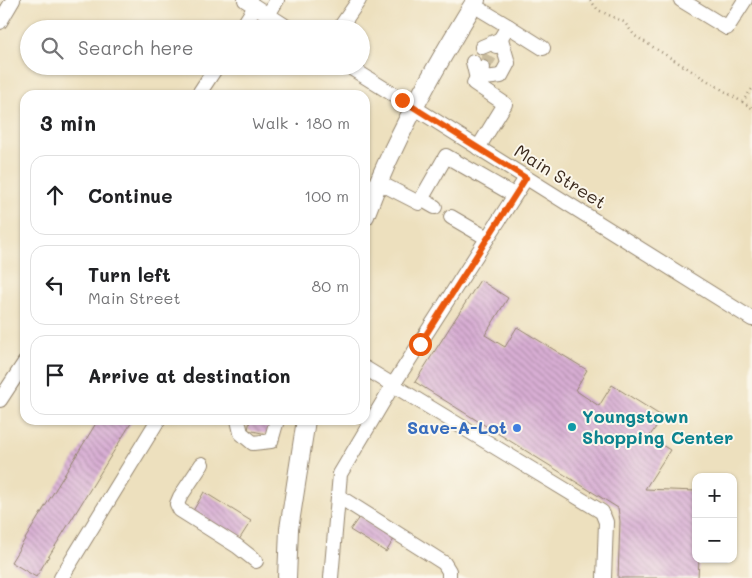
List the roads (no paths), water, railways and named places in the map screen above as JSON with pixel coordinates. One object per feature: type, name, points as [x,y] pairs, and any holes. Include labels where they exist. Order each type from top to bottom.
[{"type":"main road","points":[[370,203],[413,108],[474,2]]},
{"type":"main road","points":[[287,578],[289,528],[305,425]]},
{"type":"street","points":[[0,22],[13,0]]},
{"type":"street","points":[[268,15],[277,0]]},
{"type":"street","points":[[345,20],[359,0]]},
{"type":"street","points":[[681,0],[727,28],[745,0]]},
{"type":"street","points":[[474,2],[542,48]]},
{"type":"street","points":[[244,20],[250,3],[276,20]]},
{"type":"street","points":[[487,50],[501,39],[508,26]]},
{"type":"street","points":[[478,148],[505,104],[474,83],[478,70],[500,76],[508,63],[501,39]]},
{"type":"street","points":[[201,90],[211,75]]},
{"type":"street","name":"Main Street","points":[[362,75],[752,319]]},
{"type":"street","points":[[378,182],[419,203],[446,156],[514,195]]},
{"type":"street","points":[[479,175],[490,156]]},
{"type":"street","points":[[370,424],[526,178]]},
{"type":"street","points":[[421,198],[435,207]]},
{"type":"street","points":[[451,217],[487,238]]},
{"type":"street","points":[[0,400],[20,370]]},
{"type":"street","points":[[370,371],[602,512],[606,522],[604,578]]},
{"type":"street","points":[[61,578],[155,425]]},
{"type":"street","points":[[239,425],[241,433],[253,443],[258,444],[271,441],[276,425]]},
{"type":"street","points":[[331,578],[340,474],[369,425]]},
{"type":"street","points":[[202,464],[180,497],[177,504],[180,510],[238,546],[256,561]]},
{"type":"street","points":[[338,496],[444,563],[449,571],[449,578]]},
{"type":"tunnel","points":[[483,68],[492,53]]},
{"type":"place","name":"Youngstown Shopping Center","points":[[572,427]]},
{"type":"place","name":"Save-A-Lot","points":[[517,428]]}]
